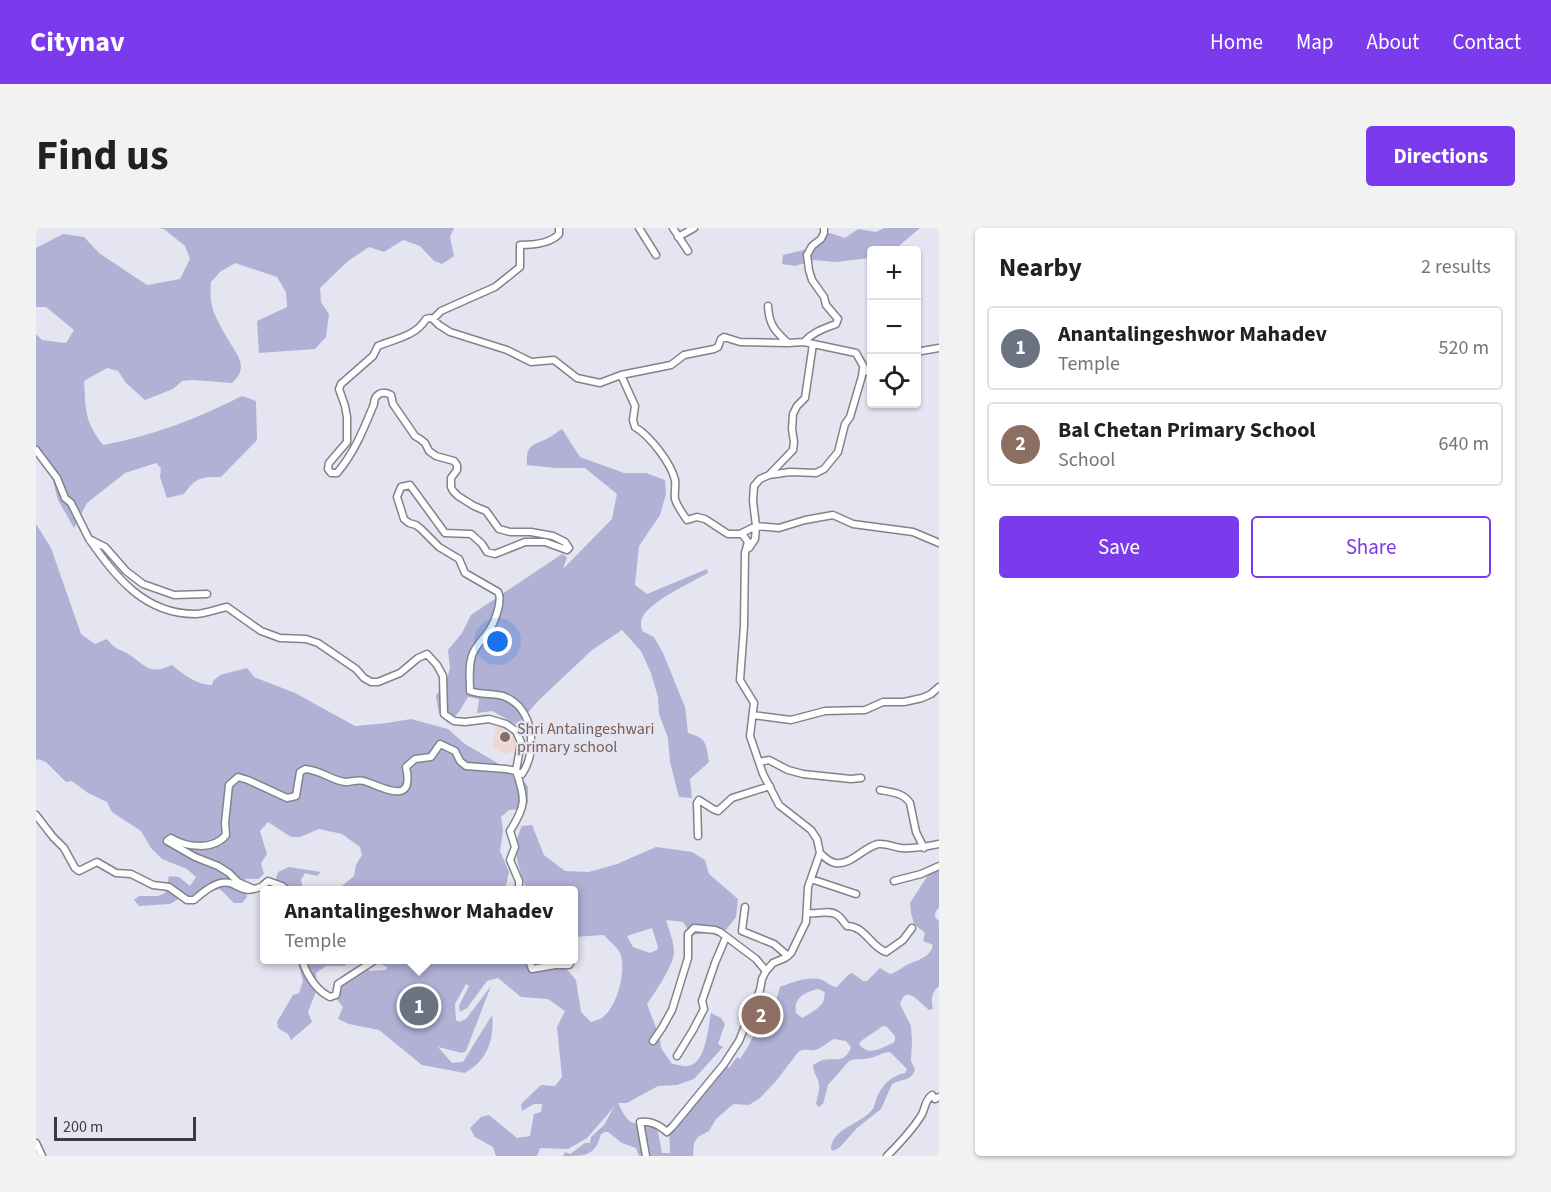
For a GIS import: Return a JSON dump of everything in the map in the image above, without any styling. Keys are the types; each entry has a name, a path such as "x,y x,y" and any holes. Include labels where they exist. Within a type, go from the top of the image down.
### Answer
{"street":[{"path":"433,319 441,311 495,287 520,267 520,245 552,240 559,234 559,228"},
{"path":"639,228 656,255"},
{"path":"673,228 688,251"},
{"path":"678,237 694,228"},
{"path":"804,342 817,331 836,324 838,319 826,305 809,270 807,255 812,246 821,239 824,228"},
{"path":"768,306 772,327 788,344"},
{"path":"254,889 238,882 218,866 195,857 167,841 171,838 198,846 223,839 226,835 229,785 238,777 287,798 296,796 300,772 305,769 318,771 345,782 362,780 394,792 405,788 409,779 406,767 415,759 430,757 440,744 455,752 466,766 506,769 522,774 528,766 531,747 530,725 524,713 514,702 504,696 477,694 470,691 470,664 473,653 492,627 501,596 465,573 459,559 439,547 416,525 409,524 404,519 397,497 401,487 410,485 445,533 471,534 491,554 525,542 545,542 567,550 569,548 567,544 553,536 500,530 486,511 458,496 451,487 451,478 457,470 457,465 454,461 436,456 429,451 425,443 415,436 403,420 388,393 379,393 375,398 354,450 337,473 331,473 328,469 329,463 347,442 347,417 339,389 341,384 373,356 378,346 412,334 421,327 426,319 430,318 450,332 507,350 531,362 554,360 577,378 600,383 621,375 671,365 684,355 718,347 724,337 740,342 788,344 804,342 856,353 867,372"},
{"path":"769,475 793,450 793,414 805,398 813,344"},
{"path":"921,351 939,348"},
{"path":"745,553 754,539 756,526 754,486 760,478 769,475 790,472 816,474 824,469 838,452 862,376 863,366"},
{"path":"621,375 635,406 633,420 635,427 656,446 665,461 675,480 675,500 687,520 697,517 705,519 728,534 740,534 756,526 779,528 833,515 853,524 913,532 939,543"},
{"path":"36,450 57,478 64,498 70,503 89,539 118,578 135,593 154,605 197,614 227,607 261,631 280,638 306,639 318,644 356,669 371,682 378,682 400,673 418,657 427,654 443,676 444,714 454,721 489,719 506,724 516,731 521,742 516,771 523,791 522,812 510,831 515,847 510,860 519,886"},
{"path":"645,1155 640,1122 648,1121 659,1125 667,1132 724,1064 739,1041 766,971 773,963 791,953 806,922 808,887 820,853 818,839 811,830 779,805 764,774 750,736 754,702 740,680 744,626 745,553 748,542 740,534"},
{"path":"89,539 105,547 126,572 143,584 174,596 207,594"},
{"path":"753,715 791,720 825,711 865,710 884,702 914,700 927,696 939,687"},
{"path":"759,762 769,760 788,770 803,774 861,778"},
{"path":"698,836 699,800 718,810 732,798 770,786"},
{"path":"880,790 908,799 916,832 924,848"},
{"path":"36,815 79,871 97,862 116,873 131,874 153,885 169,887 187,900 194,900 204,891 220,883 227,882 249,891 260,887"},
{"path":"820,853 829,861 840,863 879,844 902,848 924,848 939,844"},
{"path":"894,880 921,874 939,866"},
{"path":"811,879 856,894"},
{"path":"262,886 268,881 283,886"},
{"path":"745,907 742,931 774,944 788,956"},
{"path":"807,913 826,912 839,915 847,927 858,928 884,952 903,940 912,928"},
{"path":"653,1041 672,1010 688,958 688,934 694,928 720,932 756,959 766,971"},
{"path":"677,1056 702,1015 704,1009 702,1001 726,937"},
{"path":"304,964 311,980 322,993 330,997 336,995 338,984 369,964"},
{"path":"530,964 532,969 555,964 570,964"},
{"path":"887,1156 921,1115 926,1100 932,1095 935,1099 939,1097"},
{"path":"36,1143 42,1156"}],"shaded area":[{"path":"159,228 454,228 450,237 454,256 442,264 434,261 420,246 403,240 384,252 369,247 348,261 320,288 321,302 329,314 326,337 315,349 259,353 257,321 287,307 286,292 277,277 235,263 220,272 211,282 211,303 218,322 240,362 241,367 237,378 232,383 182,381 173,389 145,400 126,383 118,371 107,368 84,381 87,415 92,429 103,445 174,426 242,396 256,401 257,440 221,477 199,479 184,494 167,498 160,477 161,468 156,463 125,473 87,503 74,528 58,500 52,477 36,456 36,334 42,340 66,343 74,330 46,307 36,307 36,248 63,234 84,237 99,253 147,285 180,279 190,259 185,246 164,229"},
{"path":"884,228 920,228 899,246 867,246 867,258 836,262 814,260 795,266 782,264 783,255 816,247 817,236 830,233 845,238 858,229 876,232"},
{"path":"562,429 580,457 624,473 646,473 665,480 666,494 660,515 639,546 635,585 647,594 707,569 708,573 655,604 643,616 641,622 642,631 654,637 663,653 685,707 688,733 699,737 706,746 709,762 690,779 692,798 679,797 670,762 668,738 659,714 658,697 651,673 641,651 622,630 592,650 538,701 517,725 492,711 477,713 479,699 468,697 459,712 448,723 439,713 436,696 448,676 450,668 448,650 462,633 471,615 562,554 567,557 563,569 612,519 617,494 585,468 527,465 530,448"},
{"path":"36,524 51,548 81,634 95,644 107,639 115,647 149,668 159,669 172,665 191,679 206,685 212,685 220,675 247,668 254,677 295,693 355,726 411,719 448,729 465,744 521,777 528,787 528,803 523,809 509,810 501,817 503,831 500,851 509,872 506,886 342,886 354,876 356,865 362,855 360,847 342,834 319,829 300,837 291,837 268,822 260,831 267,854 261,863 264,874 258,879 245,879 247,897 242,903 234,903 220,889 180,898 170,904 139,906 134,900 139,896 158,896 165,893 169,876 179,877 190,886 196,877 187,869 162,859 151,848 141,831 112,812 107,802 88,793 72,781 66,782 46,762 38,759 36,761"},
{"name":"Shri Antalingeshwari primary school","path":"496,727 513,728 519,749 505,754 493,747"},
{"path":"532,825 544,855 565,871 589,872 617,864 656,847 692,852 705,860 709,874 738,899 736,917 725,931 692,935 683,922 666,920 672,940 673,959 647,1004 660,1038 661,1048 672,1064 685,1066 693,1064 705,1045 711,1013 721,1018 725,1024 718,1044 723,1047 694,1079 677,1085 658,1086 627,1103 618,1103 631,1122 640,1125 654,1125 658,1132 662,1153 670,1153 672,1126 692,1097 722,1062 729,1068 737,1057 740,1059 756,1030 775,1004 780,987 800,980 814,979 837,987 852,973 863,981 867,981 880,968 890,974 929,953 933,945 923,941 925,933 914,924 910,903 930,872 939,867 939,908 935,914 939,921 939,986 932,996 933,1009 929,1010 909,995 903,998 900,1004 911,1026 911,1061 915,1070 913,1074 892,1084 881,1109 833,1151 831,1149 836,1136 872,1110 879,1092 888,1081 905,1073 907,1069 890,1052 867,1059 849,1061 828,1085 823,1104 819,1107 816,1104 819,1084 813,1065 822,1060 842,1058 849,1053 851,1047 846,1041 834,1039 817,1049 799,1051 760,1098 749,1105 734,1104 716,1119 709,1131 698,1137 694,1143 693,1156 639,1156 636,1148 622,1143 605,1132 601,1134 592,1151 584,1155 563,1156 565,1152 570,1154 585,1143 590,1143 591,1137 604,1125 614,1107 587,1138 568,1149 540,1148 537,1156 496,1156 493,1147 475,1137 470,1128 481,1117 489,1115 517,1138 530,1136 534,1114 541,1112 542,1104 534,1104 522,1111 521,1104 541,1085 555,1086 562,1077 557,1027 565,1011 548,999 521,997 498,978 487,981 467,1008 460,1012 459,1006 469,986 466,984 455,1004 456,1020 459,1022 466,1019 491,986 466,1051 462,1053 438,1047 452,1063 463,1062 492,1015 493,1027 484,1056 465,1073 422,1065 379,1030 349,1024 338,1019 343,1007 336,998 341,978 359,966 370,971 386,970 387,967 381,964 562,964 576,980 581,1012 591,1022 606,1014 616,999 619,989 622,969 620,953 604,935 578,937 578,886 526,886 517,858 518,835 522,826","holes":["652,928 658,947 650,953 633,947 627,936","818,989 825,992 823,1002 802,1018 796,1013 796,1003 801,996","883,1026 895,1036 893,1043 871,1051 859,1044"]},
{"path":"289,867 321,872 317,876 305,873 301,880 302,886 274,886 278,872"},
{"path":"298,964 346,964 345,966 326,966 316,973 317,989 308,1012 312,1022 291,1040 288,1034 278,1028 277,1022 293,995 299,993 303,981"},
{"path":"759,1001 768,1006 769,1010 759,1023 754,1019"}],"place":[{"name":"Shri Antalingeshwari primary school","path":"505,737"},
{"name":"Anantalingeshwor Mahadev","path":"419,1006"},
{"name":"Bal Chetan Primary School","path":"761,1015"}]}
